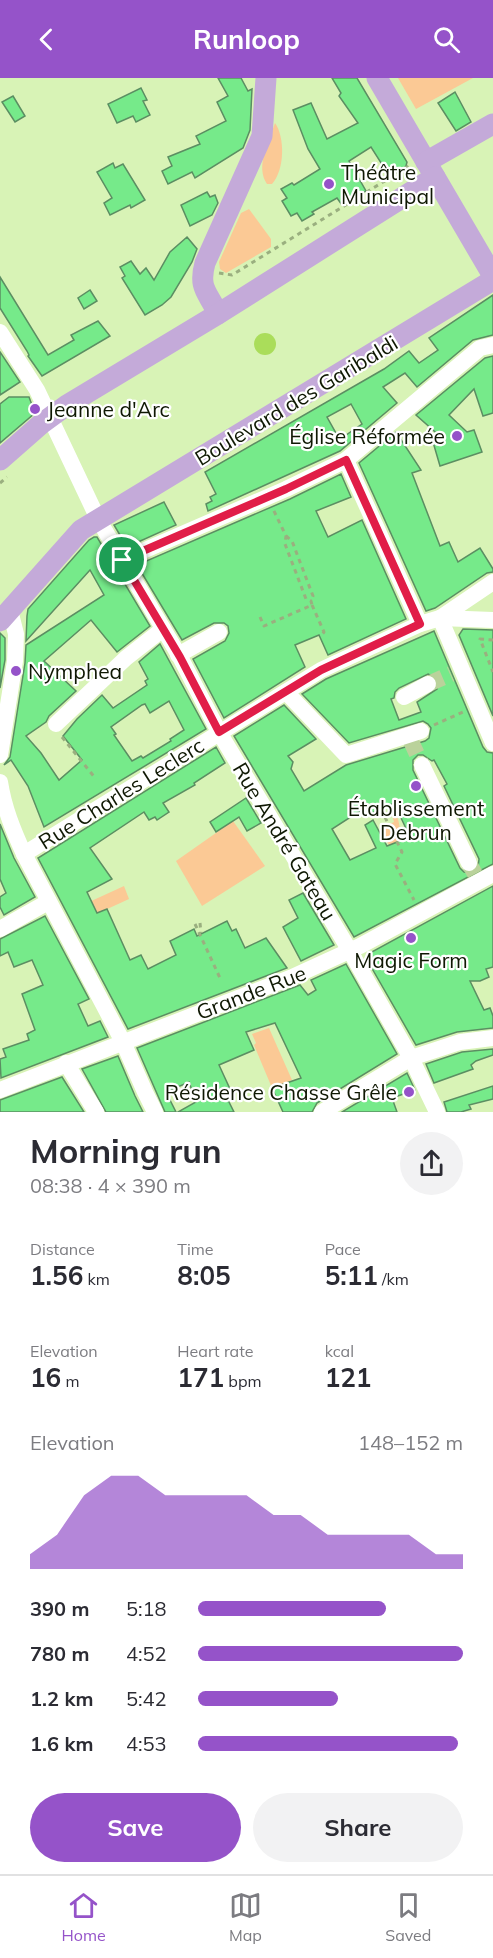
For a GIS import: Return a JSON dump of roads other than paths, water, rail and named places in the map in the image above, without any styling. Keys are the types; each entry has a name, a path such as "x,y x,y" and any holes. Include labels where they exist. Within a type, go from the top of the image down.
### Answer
{"main road":[{"path":"218,314 205,291 202,275 262,136 266,78"},
{"path":"377,78 424,166 493,278"},
{"path":"0,460 58,411 302,260 424,166 493,124"},
{"name":"Boulevard des Garibaldi","path":"5,616 81,530 493,278"}],"street":[{"name":"Rue André Gateau","path":"0,332 37,390 58,411 98,519 178,655 219,732 350,951 411,1059 437,1112"},
{"path":"122,560 229,518 346,460 480,348 493,345"},
{"path":"346,460 420,624"},
{"path":"441,618 493,582"},
{"path":"0,755 15,662 15,634 5,616"},
{"path":"441,618 493,620"},
{"path":"441,618 456,671 478,706 493,743"},
{"name":"Rue Charles Leclerc","path":"24,854 321,670 420,624 441,618"},
{"path":"59,721 126,658 163,629"},
{"path":"178,655 219,632"},
{"path":"404,697 428,684"},
{"path":"286,692 346,755 413,735"},
{"path":"422,765 479,873"},
{"path":"0,782 11,825 24,854 123,1042 155,1112"},
{"name":"Grande Rue","path":"0,1090 290,978 350,951 420,913 479,873"},
{"path":"0,929 48,902"},
{"path":"322,1112 411,1059 460,1042 493,1038"},
{"path":"66,1063 96,1112"}],"tunnel":[{"path":"428,684 451,674"},
{"path":"410,739 422,765"},
{"path":"469,863 475,874"}],"place":[{"name":"Théâtre Municipal","path":"329,184"},
{"name":"Jeanne d'Arc","path":"35,409"},
{"name":"Église Réformée","path":"457,436"},
{"name":"Nymphea","path":"16,671"},
{"name":"Établissement Debrun","path":"416,786"},
{"name":"Magic Form","path":"411,938"},
{"name":"Résidence Chasse Grêle","path":"409,1092"}]}
